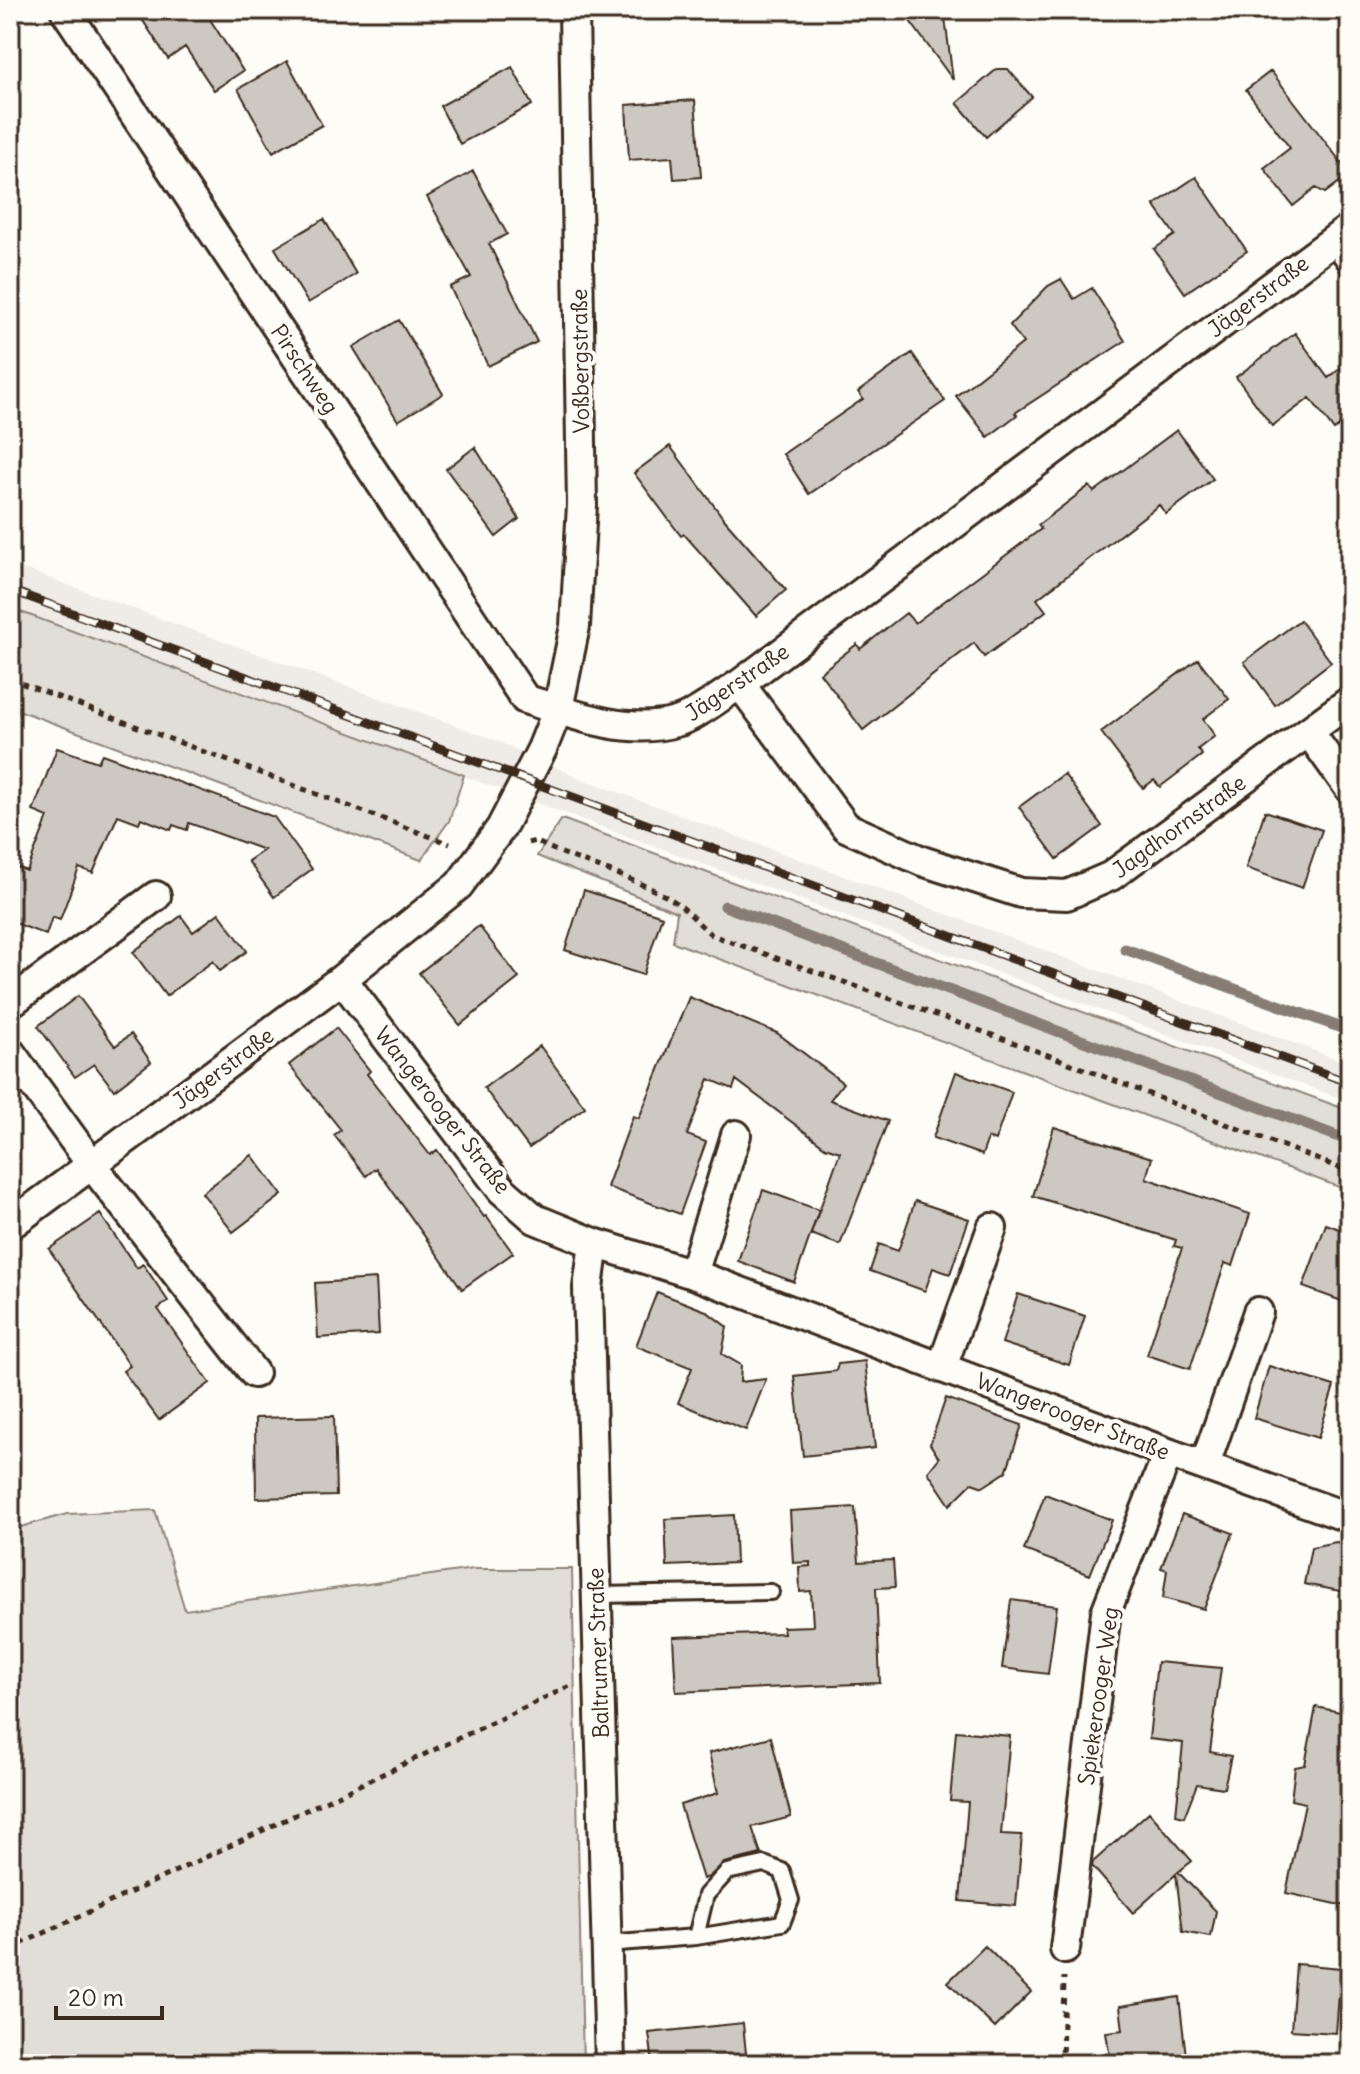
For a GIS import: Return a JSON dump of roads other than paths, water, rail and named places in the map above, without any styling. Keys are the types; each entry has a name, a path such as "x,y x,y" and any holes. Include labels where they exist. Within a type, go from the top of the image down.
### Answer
{"street":[{"name":"Pirschweg","path":"65,10 525,699 558,709"},
{"name":"Voßbergstraße","path":"558,709 575,626 582,505 574,10"},
{"name":"Jägerstraße","path":"10,1225 342,979 459,885 501,828 527,780 558,709 638,727 678,722 740,684 1340,235"},
{"name":"Jagdhornstraße","path":"740,684 846,827 922,861 1021,893 1067,895 1111,876 1350,701"},
{"path":"1309,732 1350,789"},
{"path":"10,1003 156,896"},
{"name":"Wangerooger Straße","path":"342,979 502,1190 535,1219 594,1243 693,1274 1168,1453 1350,1518"},
{"path":"10,1052 92,1165 254,1373"},
{"path":"693,1274 736,1135"},
{"path":"942,1367 992,1228"},
{"name":"Baltrumer Straße","path":"594,1243 588,1288 610,2064"},
{"path":"1205,1465 1258,1312"},
{"name":"Spiekerooger Weg","path":"1065,1949 1106,1612 1168,1453"}],"lane":[{"path":"1340,235 1350,270"},
{"path":"596,1595 771,1592"},
{"path":"606,1944 696,1937 782,1923 791,1900 782,1871 764,1864 727,1872 706,1895 696,1937"}],"waterway":[{"path":"725,906 1350,1141"},
{"path":"1125,949 1350,1031"}],"railway":[{"path":"10,590 1350,1083"}]}
